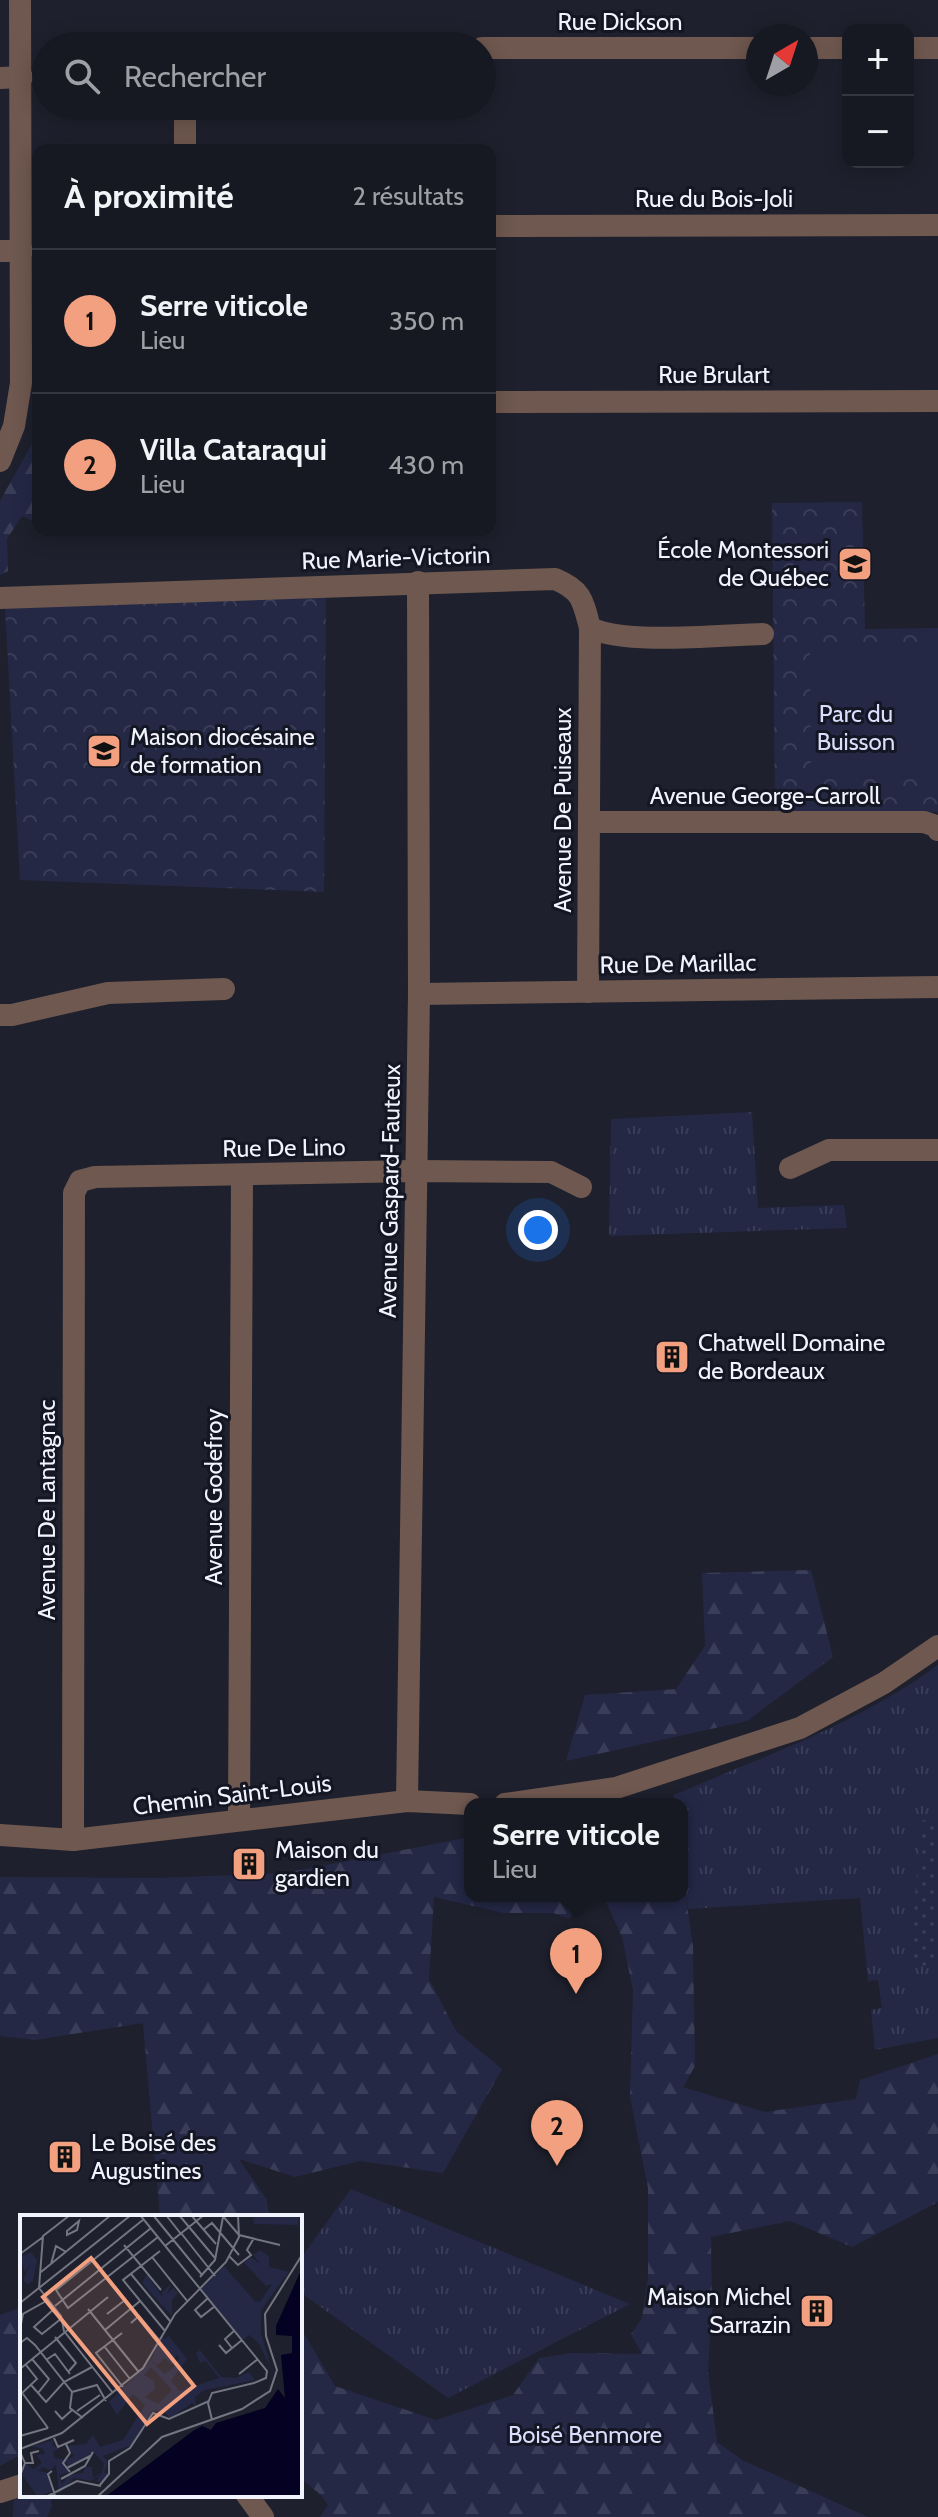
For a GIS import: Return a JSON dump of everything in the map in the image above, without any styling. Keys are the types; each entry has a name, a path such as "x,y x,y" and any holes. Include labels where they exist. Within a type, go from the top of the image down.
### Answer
{"street":[{"path":"0,461 21,383 11,251 11,77 20,0"},
{"name":"Rue Dickson","path":"496,48 746,48"},
{"path":"818,48 842,48"},
{"path":"914,48 938,48"},
{"path":"185,120 185,144"},
{"name":"Rue du Bois-Joli","path":"496,226 938,225"},
{"name":"Rue Brulart","path":"496,402 938,401"},
{"name":"Rue Marie-Victorin","path":"0,598 555,579 570,585 582,598 590,628"},
{"name":"Avenue Gaspard-Fauteux","path":"407,1801 419,994 418,582"},
{"path":"590,628 606,635 647,637 763,634"},
{"name":"Avenue De Puiseaux","path":"588,992 590,628"},
{"name":"Avenue George-Carroll","path":"589,822 924,822 936,826 938,830"},
{"name":"Rue De Marillac","path":"419,994 938,987"},
{"path":"0,1015 108,993 224,989"},
{"path":"790,1168 829,1150 938,1150"},
{"name":"Rue De Lino","path":"80,1181 95,1177 416,1171 551,1172 581,1187"},
{"name":"Avenue Godefroy","path":"239,1820 242,1176"},
{"name":"Avenue De Lantagnac","path":"73,1840 74,1193 80,1181"},
{"path":"547,1798 616,1788 800,1728 884,1683 938,1646"},
{"name":"Chemin Saint-Louis","path":"0,1835 73,1840 407,1801 464,1804"},
{"path":"0,2492 20,2486"},
{"path":"248,2497 263,2517"}],"green space":[{"path":"32,444 32,521 22,516 7,539 8,571 0,575 0,501"},
{"name":"Parc du Buisson","path":"862,502 865,629 938,628 938,812 775,812 772,503"},
{"path":"326,594 324,892 20,880 5,608"},
{"path":"810,652 938,653 938,776 811,778"},
{"path":"752,1112 758,1208 844,1205 847,1228 609,1236 611,1119"},
{"path":"811,1570 833,1657 747,1721 566,1761 585,1695 676,1689 705,1646 702,1573"},
{"path":"938,1665 938,2038 875,2050 871,2010 882,2008 878,1980 868,1981 860,1898 688,1909 688,1798 674,1798 674,1795 843,1722"},
{"path":"921,1820 938,1821 938,1968 910,1966"},
{"path":"464,1838 464,1902 575,1902 570,1919 553,1913 504,1913 434,1897 429,1979 456,2031 502,2069 443,2173 360,2161 295,2177 239,2159 267,2200 269,2215 160,2215 143,2023 35,2040 0,2036 0,1877 158,1878 285,1873"},
{"name":"Boisé Benmore","path":"606,1902 686,1902 693,1946 695,2066 683,2087 765,2112 856,2099 860,2080 938,2054 938,2202 852,2247 790,2221 711,2237 712,2307 708,2371 717,2442 742,2460 868,2517 320,2517 328,2505 302,2480 302,2330 335,2386 436,2420 513,2395 539,2358 572,2353 642,2354 631,2334 642,2318 648,2277 648,2188 630,2097 633,1990 622,1937"},
{"path":"351,2189 630,2304 448,2398 302,2293 302,2256"},
{"path":"20,2308 20,2455 0,2466 0,2315"},
{"path":"14,2496 50,2497 52,2506 47,2517 13,2517"}],"place":[{"name":"École Montessori de Québec","path":"855,564"},
{"name":"Maison diocésaine de formation","path":"104,751"},
{"name":"Chatwell Domaine de Bordeaux","path":"672,1357"},
{"name":"Maison du gardien","path":"249,1864"},
{"name":"Serre viticole","path":"576,1994"},
{"name":"Le Boisé des Augustines","path":"65,2157"},
{"name":"Villa Cataraqui","path":"557,2166"},
{"name":"Maison Michel Sarrazin","path":"817,2311"}]}
